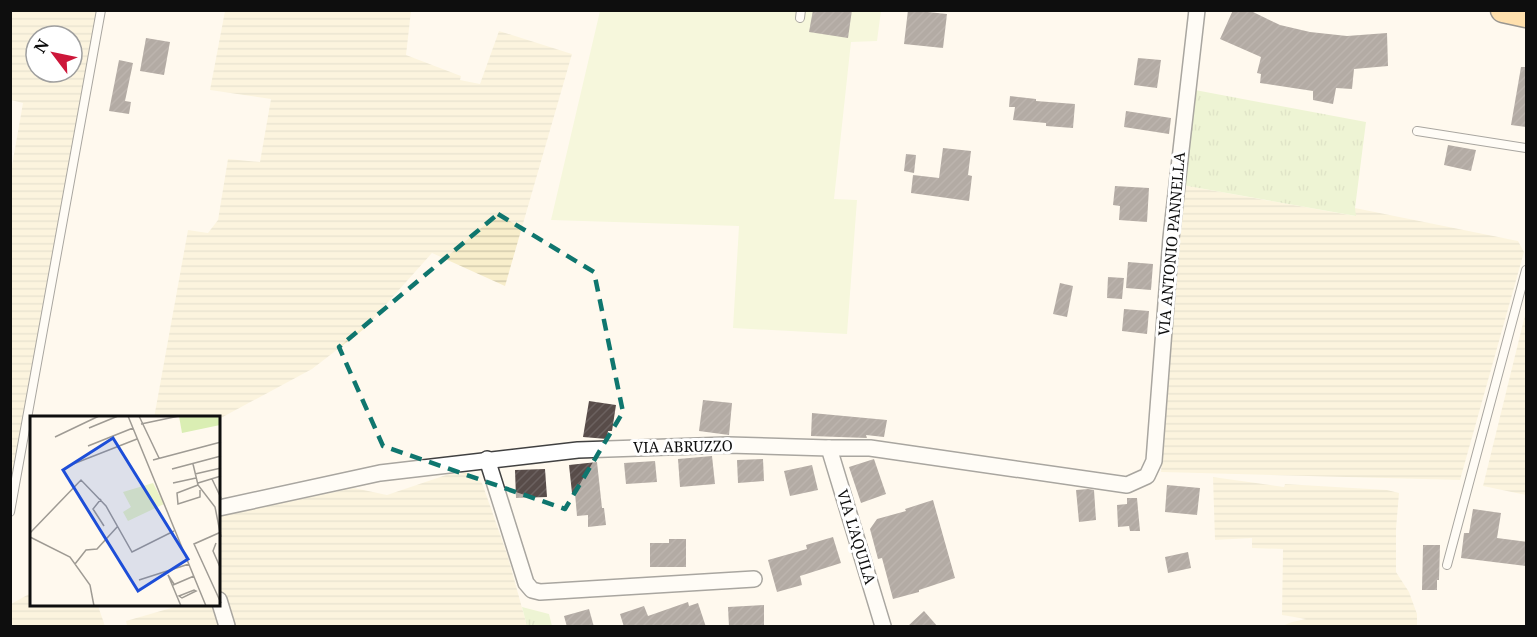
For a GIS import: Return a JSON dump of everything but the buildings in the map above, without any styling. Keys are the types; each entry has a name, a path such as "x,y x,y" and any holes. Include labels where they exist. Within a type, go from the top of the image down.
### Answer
{"main road":[{"path":"1503,10 1527,15"}],"street":[{"name":"VIA ANTONIO PANNELLA","path":"1147,476 1154,462 1171,238 1197,10"},
{"name":"VIA ABRUZZO","path":"220,508 380,472 578,450 728,445 870,448 1127,485 1147,476"},
{"name":"VIA L'AQUILA","path":"829,448 882,627"},
{"path":"487,459 526,583 532,590 540,592 754,579"},
{"path":"220,603 227,627"}],"lane":[{"path":"10,512 101,10"},
{"path":"1417,131 1527,148"},
{"path":"1447,565 1527,270"}],"highlighted area":[{"path":"498,214 594,272 623,412 565,509 383,446 339,347"}],"shaded area":[{"path":"11,11 98,11 11,495 10,177 23,103 11,100"},
{"path":"225,11 411,11 406,55 461,76 460,80 480,84 499,31 572,54 505,286 432,253 364,329 312,369 220,418 220,416 154,416 188,230 208,233 218,220 228,159 260,162 271,99 210,90"},
{"path":"1182,185 1355,216 1355,208 1518,241 1524,252 1460,480 1161,472"},
{"path":"1526,311 1526,495 1483,486"},
{"path":"467,473 475,476 482,483 508,557 527,626 232,626 220,591 220,516 354,488 387,495 449,474"},
{"path":"1213,477 1284,487 1285,484 1387,490 1399,493 1396,572 1409,592 1417,614 1417,626 1282,626 1306,619 1282,615 1283,549 1252,548 1252,538 1215,540"},
{"path":"30,594 30,607 98,607 105,626 11,626 11,604"},
{"path":"175,607 217,607 223,626 127,626 126,621"}],"green space":[{"path":"600,11 881,11 877,41 851,42 834,199 857,200 847,334 733,328 739,226 551,220"},
{"path":"1195,90 1366,122 1355,208 1356,216 1182,185"},
{"path":"522,607 549,614 552,626 527,626"}]}
